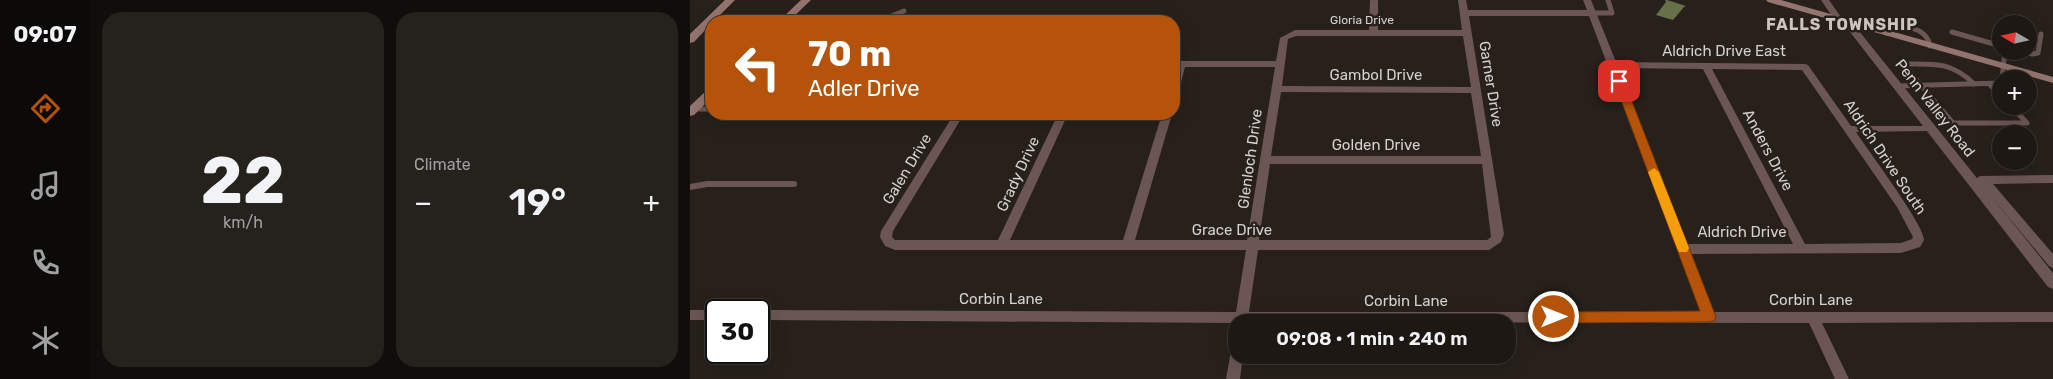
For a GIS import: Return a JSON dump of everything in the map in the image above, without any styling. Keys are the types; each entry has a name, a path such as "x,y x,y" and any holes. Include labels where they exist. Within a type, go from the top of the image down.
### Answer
{"main road":[{"path":"715,15 730,0"},
{"path":"790,15 806,0"},
{"path":"1771,0 2053,80"},
{"path":"690,40 705,25"},
{"path":"692,110 705,98"}],"street":[{"path":"1373,33 1374,0"},
{"name":"Garner Drive","path":"1462,0 1488,160"},
{"path":"1587,0 1709,317"},
{"name":"Penn Valley Road","path":"1825,0 1844,21 2053,283"},
{"path":"1464,13 1592,13"},
{"name":"Gloria Drive","path":"1278,64 1283,39 1289,34 1468,33"},
{"path":"1180,64 1278,64"},
{"name":"Glenloch Drive","path":"1242,314 1278,64"},
{"name":"Aldrich Drive East","path":"1613,66 1805,67"},
{"name":"Anders Drive","path":"1706,66 1802,249"},
{"name":"Aldrich Drive South","path":"1802,249 1902,248 1911,247 1919,241 1918,232 1850,129 1805,67"},
{"name":"Gambol Drive","path":"1275,89 1477,90"},
{"name":"Galen Drive","path":"887,241 887,231 955,120"},
{"name":"Grady Drive","path":"1001,246 1060,120"},
{"path":"1127,246 1164,120"},
{"path":"1850,129 1929,128"},
{"name":"Golden Drive","path":"1265,160 1488,160"},
{"name":"Grace Drive","path":"887,241 895,246 1252,247 1489,245 1497,239 1498,234 1488,160"},
{"path":"1970,180 2053,179"},
{"path":"1984,180 2053,263"},
{"name":"Aldrich Drive","path":"1683,249 1802,249"},
{"path":"690,314 705,314"},
{"name":"Corbin Lane","path":"770,314 1228,320"},
{"path":"1812,316 1842,379"},
{"name":"Corbin Lane","path":"1516,318 1812,316 2053,317"},
{"path":"1233,379 1235,364"}],"lane":[{"path":"1592,13 1612,13 1608,0"},
{"path":"894,15 904,11"},
{"path":"1952,32 1992,43"},
{"path":"2038,53 2041,34"},
{"path":"2003,70 2004,60"},
{"path":"1974,84 1964,72 1953,67 1941,64 1904,64 1953,123 2027,123 2019,115"},
{"path":"1989,84 1992,87"},
{"path":"1896,86 1992,84"},
{"path":"692,110 705,109"},
{"path":"690,187 707,184 794,184"}],"shaded area":[{"path":"1665,0 1686,6 1673,20 1656,15 1666,2"}],"slow traffic":[{"path":"1654,172 1683,248"}],"district":[{"name":"FALLS TOWNSHIP","path":"1842,24"}],"route":[{"path":"1554,317 1709,317 1619,81"}]}
